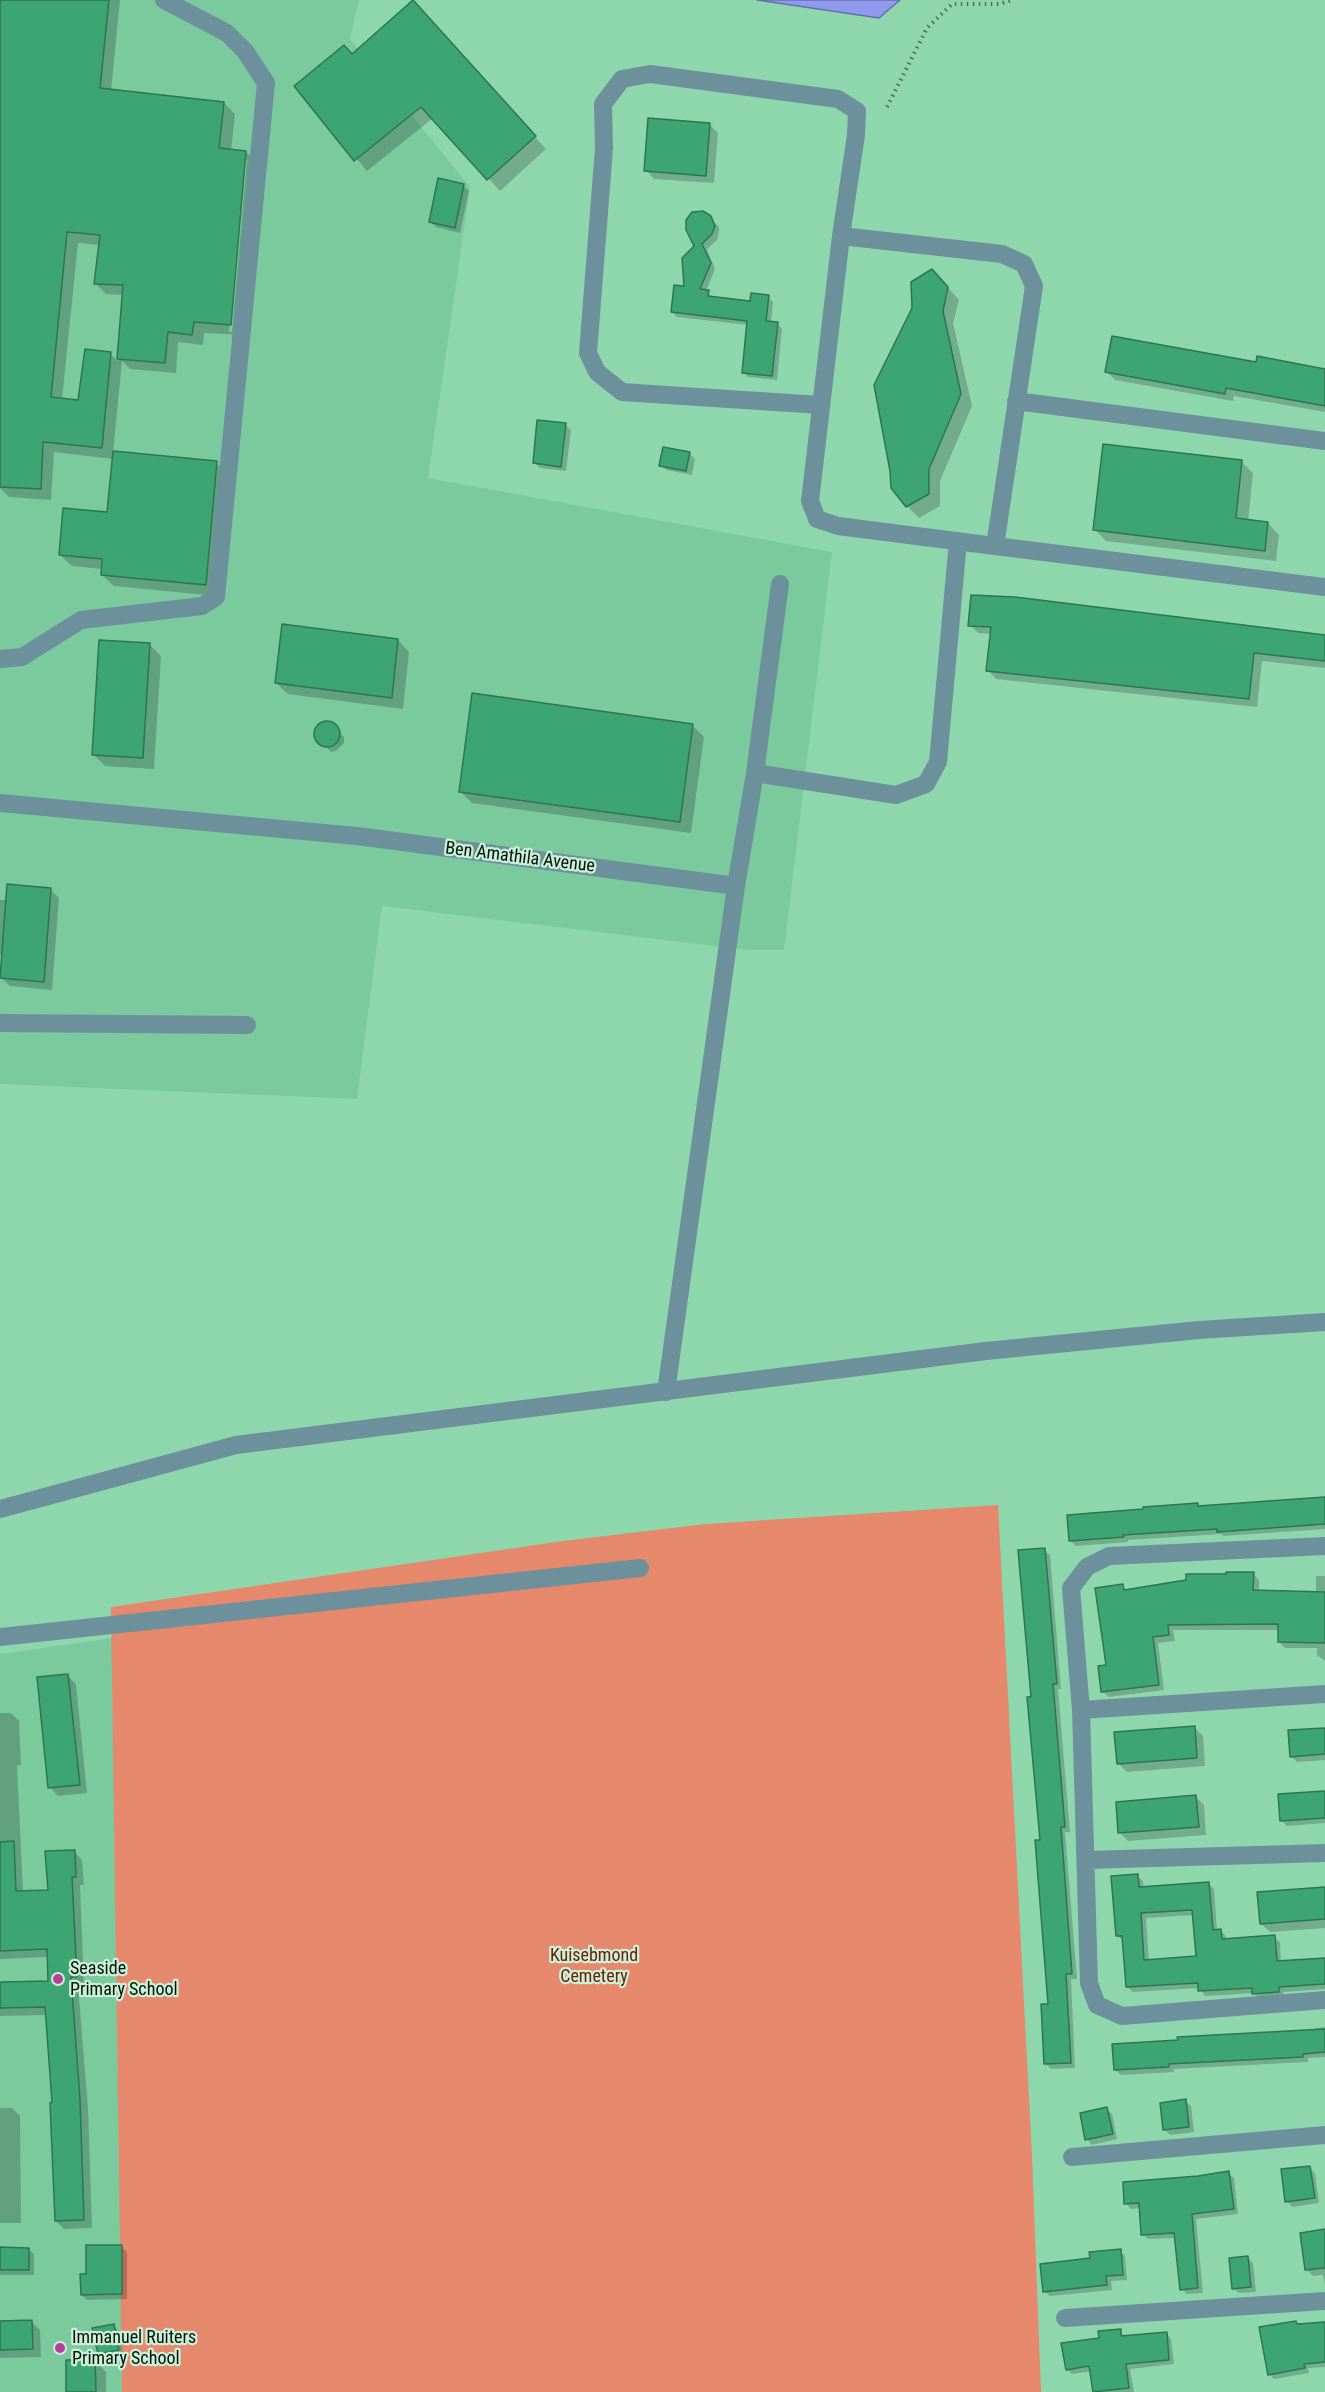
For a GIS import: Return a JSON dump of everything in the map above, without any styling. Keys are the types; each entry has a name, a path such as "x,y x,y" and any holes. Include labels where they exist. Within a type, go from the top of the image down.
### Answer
{"street":[{"path":"0,659 22,657 81,620 202,606 216,597 266,83 245,51 227,33 164,0"},
{"path":"820,405 622,392 597,372 588,352 604,148 603,104 622,79 650,74 838,99 857,111 856,135 841,236 810,501 817,519 838,526 1325,587"},
{"path":"841,236 1002,254 1024,264 1034,286 995,546"},
{"path":"1016,402 1325,441"},
{"path":"755,773 896,795 926,784 938,762 957,541"},
{"path":"666,1392 780,584"},
{"name":"Ben Amathila Avenue","path":"0,803 357,836 736,886"},
{"path":"0,1023 247,1025"},
{"path":"0,1509 236,1445 986,1351 1199,1330 1325,1322"},
{"path":"1325,1546 1109,1556 1087,1567 1071,1588 1081,1710 1089,1983 1097,2005 1122,2016 1325,2001"},
{"path":"0,1636 640,1568"},
{"path":"1081,1710 1325,1694"},
{"path":"1086,1860 1325,1853"},
{"path":"1072,2157 1325,2135"},
{"path":"1065,2318 1325,2301"}],"path":[{"path":"887,107 927,28 952,4 999,4 1013,0"}],"shaded area":[{"path":"0,0 359,0 350,39 470,187 428,478 832,552 784,950 748,950 382,906 357,1099 0,1084"},
{"name":"Seaside Primary School","path":"112,1638 122,2392 0,2392 0,1654"}],"green space":[{"name":"Kuisebmond Cemetery","path":"998,1505 1032,2156 1041,2392 122,2392 111,1607 563,1541 706,1524"}],"water":[{"path":"757,0 900,0 879,18"}],"building":[{"path":"0,0 109,0 100,88 224,102 219,148 246,151 231,325 194,322 192,335 168,332 165,363 117,359 123,285 94,284 100,235 67,232 51,397 78,400 85,349 111,352 102,448 43,442 41,489 0,487"},
{"path":"413,0 536,136 487,180 421,107 354,161 294,86 344,45 352,54"},
{"path":"648,118 710,123 706,176 644,171"},
{"path":"438,178 464,184 455,228 429,222"},
{"path":"703,211 711,216 715,226 712,234 702,244 711,263 700,289 709,290 708,296 750,301 751,293 769,295 766,321 778,322 772,376 742,373 747,321 671,312 674,285 684,286 682,258 694,246 686,230 686,220 692,212"},
{"path":"932,269 948,287 943,311 961,394 929,469 929,494 906,507 891,488 874,385 912,308 911,282"},
{"path":"1112,336 1256,362 1257,356 1325,369 1325,406 1226,388 1225,394 1105,372"},
{"path":"537,420 566,423 561,467 533,463"},
{"path":"1103,444 1242,460 1236,518 1268,522 1265,551 1093,530"},
{"path":"663,447 690,452 686,471 659,466"},
{"path":"113,451 217,461 206,585 101,575 102,559 59,555 63,508 107,512"},
{"path":"971,595 1015,597 1325,635 1325,661 1254,653 1249,699 986,671 991,627 968,626"},
{"path":"282,624 398,639 392,698 275,683"},
{"path":"99,640 150,643 143,758 92,755"},
{"path":"472,693 693,724 680,822 459,792"},
{"path":"327,721 336,725 340,734 336,743 327,747 318,743 314,734 318,725"},
{"path":"7,884 51,888 44,982 0,978"},
{"path":"1325,1497 1325,1524 1217,1532 1217,1529 1123,1535 1124,1537 1069,1541 1067,1515 1198,1503 1198,1506"},
{"path":"1045,1548 1057,1684 1053,1684 1065,1827 1061,1827 1072,1974 1066,1974 1071,2063 1044,2064 1041,2004 1048,2004 1035,1840 1040,1840 1027,1697 1031,1697 1018,1550"},
{"path":"1226,1572 1254,1572 1253,1590 1325,1592 1325,1643 1278,1642 1278,1624 1168,1625 1169,1635 1153,1637 1159,1685 1101,1692 1098,1666 1106,1665 1095,1588 1123,1584 1124,1590 1186,1580 1186,1574 1226,1574"},
{"path":"68,1674 80,1785 48,1788 37,1677"},
{"path":"1195,1726 1197,1758 1117,1764 1114,1732"},
{"path":"1325,1728 1325,1754 1290,1757 1288,1730"},
{"path":"1325,1791 1325,1818 1280,1821 1278,1794"},
{"path":"1196,1795 1199,1827 1118,1833 1116,1802"},
{"path":"14,1841 16,1891 48,1890 45,1851 75,1850 76,1877 72,1877 77,1977 71,1977 80,2099 84,2220 55,2221 50,2103 52,2102 45,2007 0,2008 0,1982 48,1981 47,1949 0,1951 0,1842"},
{"path":"1138,1874 1139,1887 1209,1882 1213,1930 1221,1929 1222,1939 1275,1935 1277,1961 1325,1958 1325,1984 1279,1987 1279,1992 1252,1994 1252,1988 1198,1991 1198,1983 1126,1987 1122,1936 1116,1936 1111,1876","holes":["1192,1910 1196,1956 1144,1960 1141,1913"]},
{"path":"1325,1887 1325,1919 1260,1924 1257,1892"},
{"path":"1325,2029 1325,2052 1303,2054 1303,2057 1169,2064 1169,2067 1114,2070 1112,2044 1178,2040 1177,2037"},
{"path":"1186,2099 1189,2127 1163,2130 1160,2103"},
{"path":"1107,2107 1113,2134 1085,2140 1080,2113"},
{"path":"1310,2166 1315,2198 1285,2202 1281,2169"},
{"path":"1229,2171 1234,2209 1192,2214 1198,2288 1180,2290 1174,2233 1141,2235 1139,2203 1124,2204 1123,2182"},
{"path":"1325,2229 1325,2268 1305,2270 1300,2233"},
{"path":"86,2245 122,2245 122,2294 81,2295 80,2274 86,2274"},
{"path":"0,2247 29,2248 29,2270 0,2270"},
{"path":"1121,2249 1123,2275 1106,2276 1107,2285 1043,2292 1040,2264 1090,2258 1089,2252"},
{"path":"1248,2256 1251,2287 1232,2289 1229,2258"},
{"path":"32,2320 33,2349 0,2350 0,2321"},
{"path":"1296,2321 1297,2324 1325,2322 1325,2362 1304,2364 1305,2368 1268,2375 1259,2327"},
{"path":"114,2324 119,2350 98,2354 92,2328"},
{"path":"1121,2329 1121,2336 1167,2332 1169,2360 1126,2364 1129,2388 1093,2392 1089,2366 1066,2370 1061,2343 1099,2338 1098,2331"},
{"path":"66,2360 95,2360 96,2392 66,2392"}],"place":[{"name":"Seaside Primary School","path":"58,1979"},
{"name":"Immanuel Ruiters Primary School","path":"60,2348"}]}
